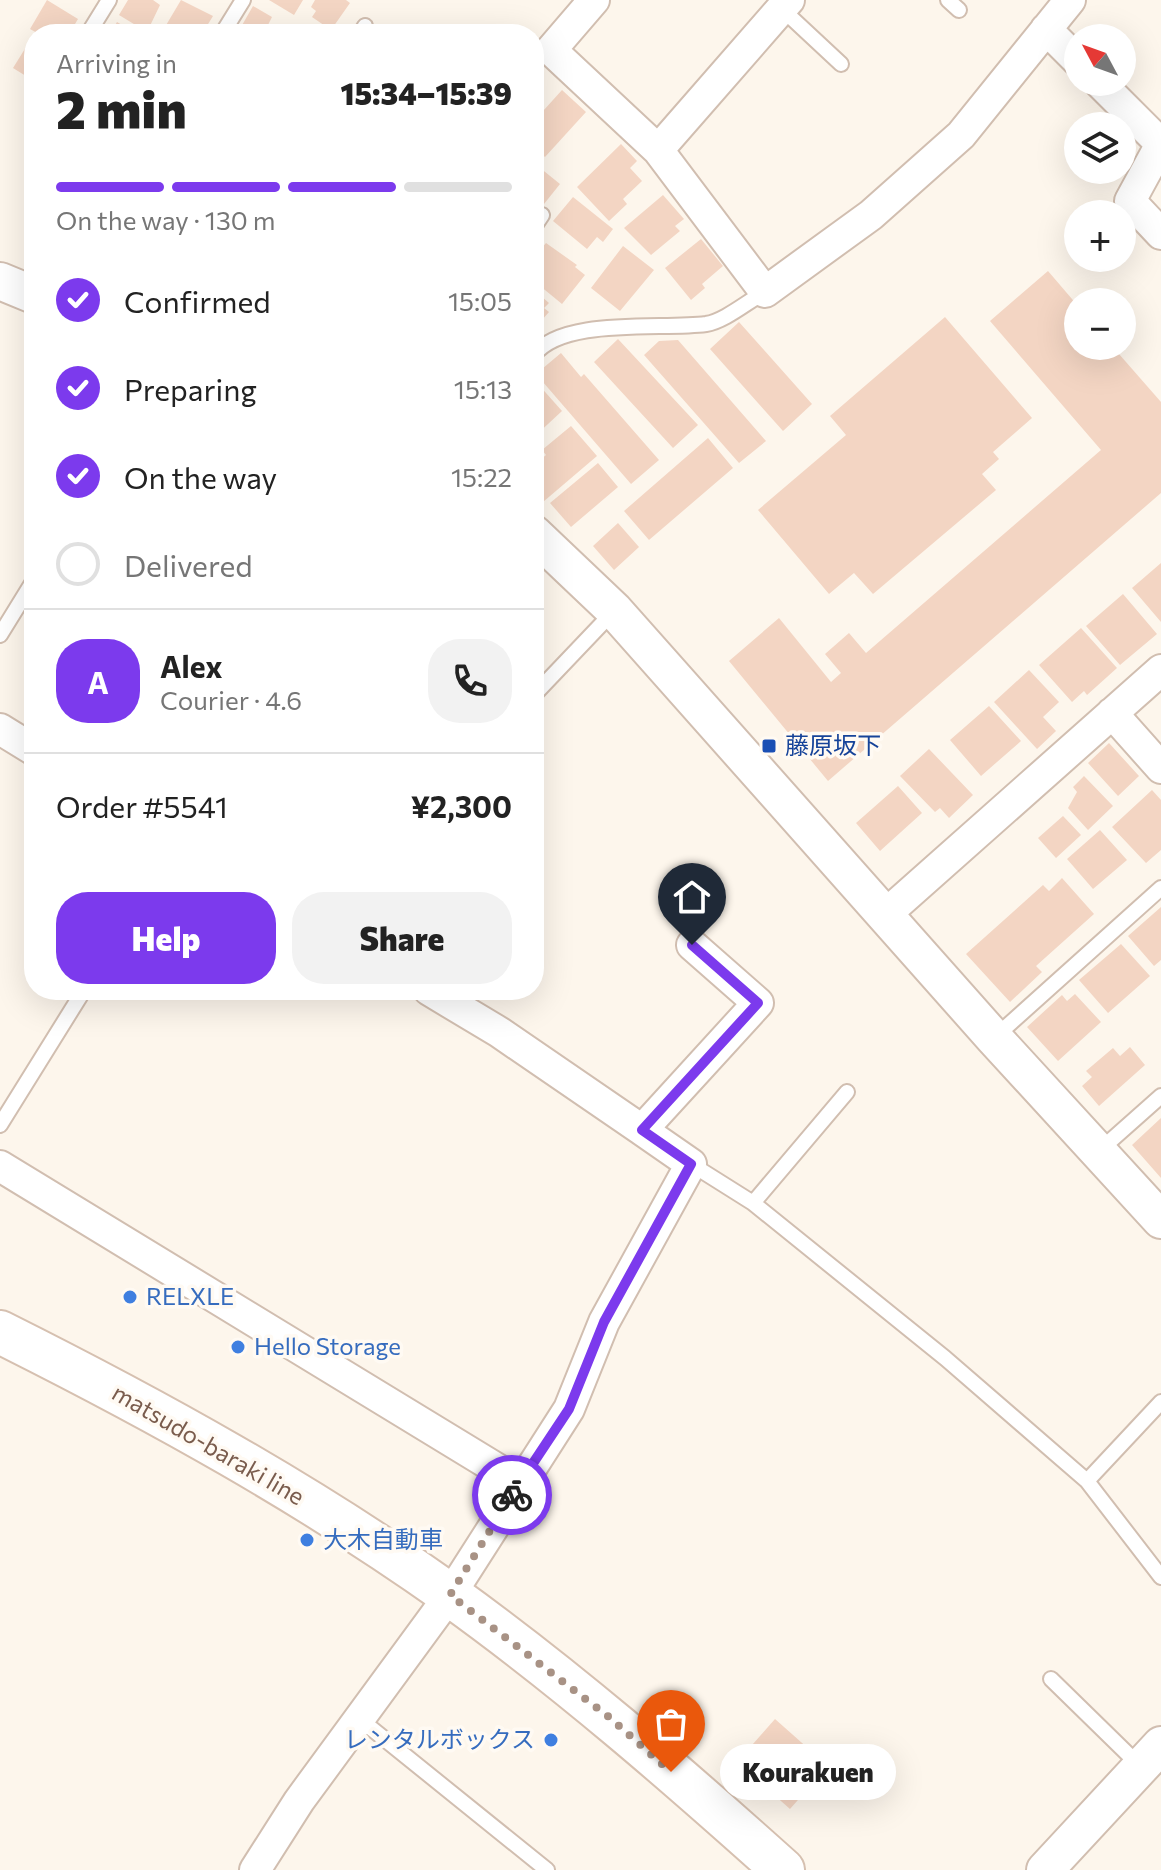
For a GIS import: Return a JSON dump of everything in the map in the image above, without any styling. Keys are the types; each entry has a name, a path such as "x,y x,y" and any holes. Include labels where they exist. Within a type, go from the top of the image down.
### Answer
{"main road":[{"name":"matsudo-baraki line","path":"0,1332 119,1391 241,1459 450,1595 609,1717 783,1870"}],"street":[{"path":"594,0 551,50 658,150 765,292 871,215 961,135 1070,0"},
{"path":"658,150 786,4"},
{"path":"1046,29 1064,47"},
{"path":"1113,96 1161,144 1130,201 1161,234"},
{"path":"0,281 24,291"},
{"path":"544,544 614,610 994,1038 1161,1220"},
{"path":"886,914 1161,670"},
{"path":"1112,713 1161,768"},
{"path":"0,729 24,744"},
{"path":"642,1130 758,1003 692,945"},
{"path":"255,1870 299,1801 450,1595 569,1409 604,1322 691,1164 499,1032 446,1000"},
{"path":"0,1166 520,1483"},
{"path":"1045,1870 1151,1756"}],"lane":[{"path":"94,24 109,0"},
{"path":"228,24 243,0"},
{"path":"786,4 841,64"},
{"path":"544,343 594,330 710,323 765,292"},
{"path":"0,635 24,596"},
{"path":"544,684 614,610"},
{"path":"994,1038 1161,888"},
{"path":"0,1125 78,1000"},
{"path":"753,1203 847,1092"},
{"path":"1099,1151 1161,1096"},
{"path":"691,1164 753,1203 945,1358 1087,1481 1161,1577"},
{"path":"1087,1481 1161,1402"},
{"path":"1051,1679 1151,1756"},
{"path":"361,1720 547,1870"}],"building":[{"path":"47,0 78,19 75,24 33,24"},
{"path":"128,0 153,0 160,5 151,24 134,24 119,15"},
{"path":"181,0 213,16 208,24 167,24"},
{"path":"269,0 303,0 294,15"},
{"path":"315,0 346,0 350,3 335,24 322,24 312,17 316,11 311,7"},
{"path":"253,6 272,17 268,24 243,24"},
{"path":"24,50 24,75 13,68"},
{"path":"562,90 586,112 545,157 544,156 544,110"},
{"path":"621,144 637,161 630,168 642,181 623,199 627,204 609,221 577,187"},
{"path":"544,171 560,184 544,204"},
{"path":"663,195 684,219 675,226 680,231 651,255 624,228"},
{"path":"573,197 613,229 603,242 597,237 587,249 553,221"},
{"path":"701,239 723,266 702,284 705,288 691,300 665,268"},
{"path":"546,243 577,265 575,267 585,275 562,304 544,289"},
{"path":"623,246 654,270 620,311 591,288"},
{"path":"1048,271 1064,290 1064,360 1124,360 1161,402 1161,493 828,781 729,661 779,618 831,682 841,673 825,654 849,633 866,653 1101,450 990,321"},
{"path":"945,317 1032,418 993,452 999,459 982,474 996,490 873,594 854,573 829,594 758,510 846,435 830,416"},
{"path":"739,322 812,404 783,431 710,349"},
{"path":"618,339 698,425 673,448 594,362"},
{"path":"678,340 766,441 739,463 644,355 659,341"},
{"path":"561,353 581,377 584,374 659,460 631,484 544,383 544,367"},
{"path":"544,391 562,411 544,428"},
{"path":"571,426 597,456 544,501 544,448"},
{"path":"708,438 733,468 649,540 624,511"},
{"path":"598,463 618,487 571,527 550,503"},
{"path":"618,523 639,547 614,570 593,546"},
{"path":"1161,563 1161,622 1132,588"},
{"path":"1123,594 1157,634 1120,665 1086,626"},
{"path":"1081,628 1117,668 1087,695 1084,691 1072,702 1039,665"},
{"path":"1029,670 1059,702 1043,717 1056,731 1037,749 994,702"},
{"path":"989,706 1021,741 981,776 950,740"},
{"path":"1109,743 1139,776 1118,796 1088,763"},
{"path":"929,749 973,795 949,818 940,808 935,812 900,776"},
{"path":"1084,776 1113,806 1088,830 1068,808 1077,792 1073,787"},
{"path":"898,786 922,813 880,851 856,823"},
{"path":"1152,790 1161,800 1161,850 1146,863 1112,827"},
{"path":"1063,816 1081,835 1056,858 1038,838"},
{"path":"1100,830 1127,860 1093,889 1067,859"},
{"path":"1062,878 1094,914 1036,966 1042,972 1010,1002 966,954 1043,885 1049,891"},
{"path":"1161,907 1161,960 1154,966 1128,936"},
{"path":"1121,944 1150,976 1108,1013 1079,980"},
{"path":"1075,994 1101,1022 1058,1061 1027,1027 1062,995 1067,1001"},
{"path":"1130,1047 1145,1065 1099,1106 1082,1086 1092,1077 1086,1071 1113,1048 1120,1056"},
{"path":"1161,1118 1161,1178 1132,1145"},
{"path":"775,1719 828,1766 790,1809 737,1762"}],"way so far":[{"path":"512,1495 450,1595 609,1717 671,1772"}],"place":[{"name":"藤原坂下","path":"769,746"},
{"name":"RELXLE","path":"130,1297"},
{"name":"Hello Storage","path":"238,1347"},
{"name":"大木自動車","path":"307,1540"},
{"name":"レンタルボックス","path":"551,1740"},
{"name":"Kourakuen","path":"671,1772"}],"route":[{"path":"512,1495 569,1409 604,1322 691,1164 642,1130 758,1003 692,945"}]}
